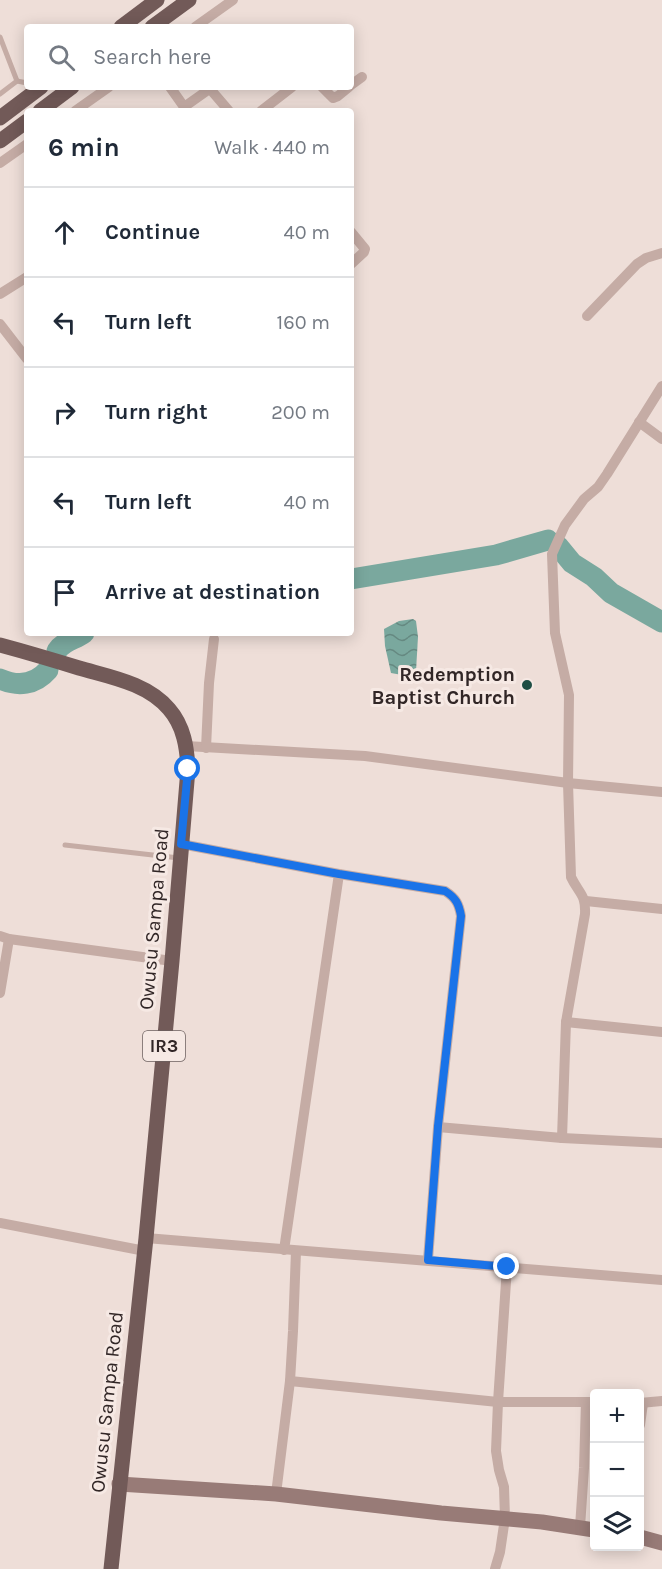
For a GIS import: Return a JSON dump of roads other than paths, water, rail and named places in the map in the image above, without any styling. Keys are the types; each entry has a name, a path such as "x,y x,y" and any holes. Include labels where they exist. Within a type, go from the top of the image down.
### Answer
{"main road":[{"path":"125,24 157,0"},
{"path":"156,24 189,0"},
{"path":"0,118 38,90"},
{"path":"44,108 68,90"},
{"path":"0,141 24,123"},
{"name":"Owusu Sampa Road","path":"0,645 134,684 155,696 170,710 179,725 186,746 188,769 172,961 146,1245 111,1569"}],"street":[{"path":"199,24 233,0"},
{"path":"354,83 362,77"},
{"path":"79,108 105,90"},
{"path":"172,90 184,108"},
{"path":"186,108 208,90"},
{"path":"211,90 226,108"},
{"path":"265,108 288,90"},
{"path":"325,90 333,98 345,90"},
{"path":"0,163 24,146"},
{"path":"354,236 365,249 354,261"},
{"path":"587,316 637,264 646,258 662,253"},
{"path":"0,294 24,279"},
{"path":"0,324 24,355"},
{"path":"562,1138 566,1022 585,914 585,901 571,877 568,783 570,695 555,633 552,554 565,525 584,499 598,487 662,386"},
{"path":"639,422 662,439"},
{"path":"206,748 214,639"},
{"path":"186,746 365,756 568,783 662,792"},
{"path":"181,851 445,891 453,896 459,905 461,916 438,1126 428,1260"},
{"path":"284,1250 339,874"},
{"path":"585,901 662,909"},
{"path":"0,993 5,937 172,961"},
{"path":"566,1022 662,1032"},
{"path":"438,1126 562,1138 662,1143"},
{"path":"0,1223 146,1245 284,1250 662,1280"},
{"path":"276,1494 290,1381 296,1251"},
{"path":"495,1569 505,1518 504,1487 496,1451 507,1267"},
{"path":"119,1484 276,1494 587,1529 584,1468 590,1402 498,1402 290,1381"},
{"path":"644,1403 662,1401"},
{"path":"644,1538 662,1543"}],"lane":[{"path":"0,37 17,81"},
{"path":"0,94 17,81 24,82"},
{"path":"65,845 181,851"}],"water":[{"path":"413,619 416,621 418,637 416,671 412,675 391,673 384,629 399,621"}],"waterway":[{"path":"354,579 496,555 548,540"},
{"path":"558,546 572,563 594,577 611,593 662,622"},
{"path":"57,651 79,636"},
{"path":"0,679 20,684 32,682 48,670"}],"place":[{"name":"Redemption Baptist Church","path":"527,685"}]}
